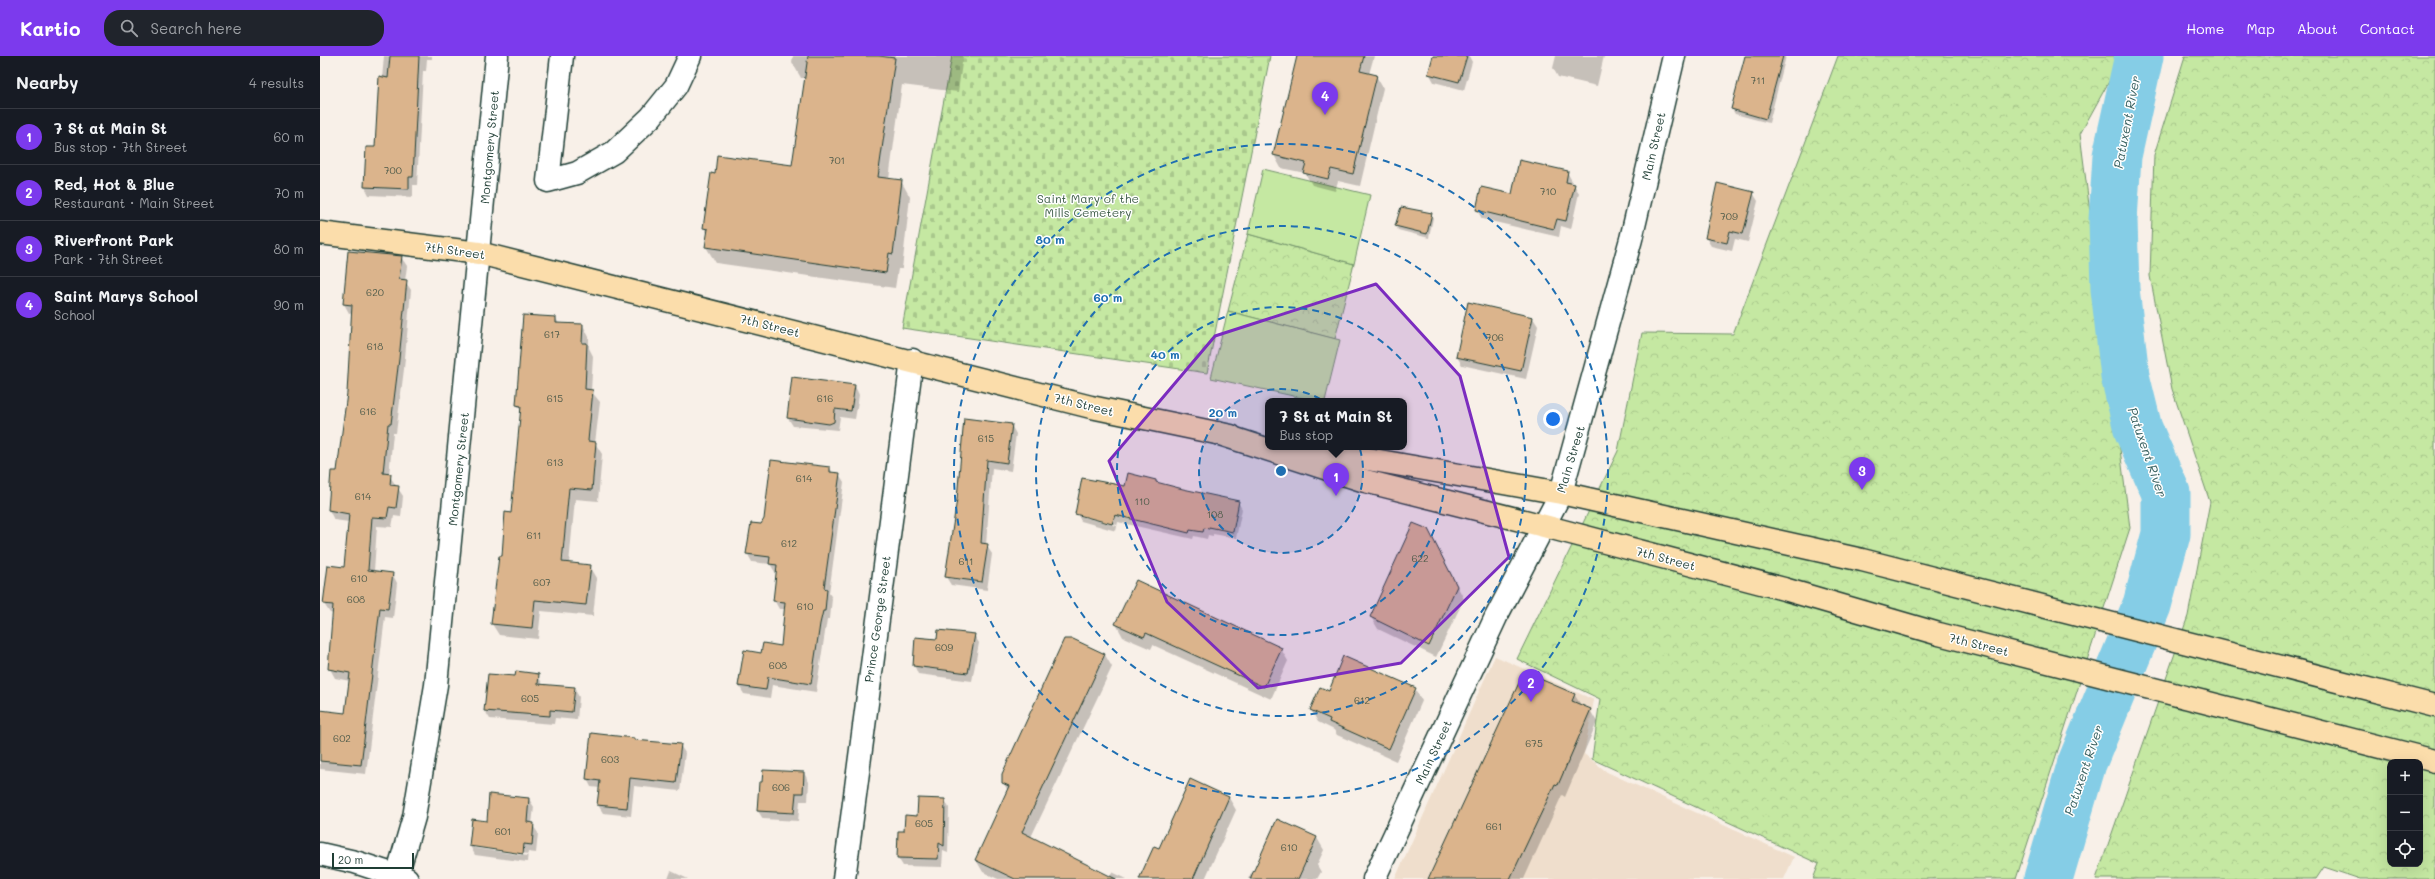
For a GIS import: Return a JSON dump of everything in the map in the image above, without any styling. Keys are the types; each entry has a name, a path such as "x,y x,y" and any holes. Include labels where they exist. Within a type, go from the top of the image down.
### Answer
{"main road":[{"name":"7th Street","path":"320,233 479,253 912,360 1091,407 1265,441"},
{"name":"7th Street","path":"1217,433 1265,449"},
{"name":"7th Street","path":"1269,450 1365,481 1784,589 1939,634 2435,761"},
{"path":"1317,450 1561,493 1855,558 2435,706"}],"street":[{"name":"Montgomery Street","path":"401,878 414,817 436,685 497,56"},
{"path":"562,56 548,181 577,173 614,152 651,117 676,86 690,56"},
{"name":"Main Street","path":"1374,879 1496,617 1561,493 1631,239 1674,56"},
{"name":"Prince George Street","path":"844,879 912,360"},
{"path":"320,854 355,862 401,878"}],"highlighted area":[{"path":"1376,284 1460,376 1509,557 1401,663 1258,688 1167,602 1109,461 1215,336"}],"shaded area":[{"path":"1495,656 1594,700 1584,754 1607,772 1794,857 1784,879 1395,879"}],"green space":[{"name":"Saint Mary of the Mills Cemetery","path":"952,56 1270,56 1207,373 902,328"},
{"path":"1838,56 2123,56 2080,134 2130,528 2016,879 1813,879 1819,864 1592,759 1600,699 1517,659 1618,451 1642,333 1733,334"},
{"path":"2185,56 2435,56 2435,879 2360,879 2324,867 2316,879 2096,879 2188,616 2210,502 2172,389 2150,276 2154,155"},
{"path":"1263,169 1370,195 1354,264 1248,234"},
{"path":"1248,234 1354,264 1335,339 1228,311"},
{"path":"1228,311 1340,340 1326,398 1302,398 1211,378"}],"building":[{"path":"390,56 419,56 413,177 409,177 409,189 364,187 366,147 375,147 379,76 388,78"},
{"path":"808,56 879,56 895,58 878,177 902,180 893,254 889,253 886,273 705,247 708,229 703,228 711,173 715,174 717,155 792,165"},
{"path":"1297,56 1364,56 1360,71 1377,75 1353,174 1331,169 1328,179 1303,173 1306,163 1273,155"},
{"path":"1433,56 1467,56 1459,82 1428,74"},
{"path":"1745,56 1783,56 1766,119 1731,109"},
{"path":"1519,160 1568,171 1566,182 1575,184 1566,221 1557,219 1554,229 1476,210 1481,187 1512,194"},
{"path":"1717,183 1754,192 1743,234 1730,231 1727,243 1705,238"},
{"path":"1401,207 1432,213 1427,234 1395,226"},
{"path":"348,251 402,256 399,279 407,280 391,424 388,424 383,473 391,474 390,485 399,486 396,508 389,507 387,518 372,517 368,570 393,573 388,609 380,608 361,765 320,761 320,710 345,713 350,673 328,669 333,605 323,604 328,565 344,567 349,514 328,510 331,471 337,471 347,393 352,305 343,304"},
{"path":"1468,302 1533,317 1521,371 1456,357"},
{"path":"523,315 556,317 556,323 583,324 582,343 587,343 585,389 593,390 588,441 596,442 592,490 569,488 562,562 591,565 586,605 535,600 532,628 491,624 499,556 502,556 505,512 511,513 521,406 516,405"},
{"path":"792,377 855,385 851,411 835,409 834,422 829,424 787,418"},
{"path":"964,418 1012,424 1007,463 987,460 981,543 988,544 982,582 945,577 957,499"},
{"path":"771,460 830,467 830,472 840,473 824,588 827,589 825,611 823,611 820,624 811,684 768,677 766,690 738,686 744,650 761,653 763,643 781,646 785,602 773,601 777,565 769,564 770,557 746,554 751,523 761,524 764,519"},
{"path":"1128,473 1183,489 1239,501 1233,532 1209,527 1209,529 1204,528 1203,532 1190,530 1189,533 1115,515 1112,524 1075,514 1082,478 1125,486"},
{"path":"1413,523 1428,529 1457,586 1429,646 1370,617"},
{"path":"1136,580 1282,648 1264,687 1146,633 1144,637 1115,624"},
{"path":"938,630 975,634 968,673 913,666 915,637 937,639"},
{"path":"1064,639 1073,639 1105,654 1022,832 1116,879 1015,879 975,860 1009,786 1002,783 1002,774"},
{"path":"1343,656 1416,688 1389,749 1329,722 1330,719 1310,710 1320,687 1329,691"},
{"path":"516,671 539,674 538,684 575,687 572,712 550,710 550,716 484,711 488,674 515,676"},
{"path":"1524,672 1575,694 1572,701 1591,709 1558,785 1555,784 1510,879 1428,879"},
{"path":"591,733 634,738 634,740 681,744 676,783 630,778 627,808 597,805 600,781 586,779"},
{"path":"763,770 804,772 803,793 796,793 794,813 757,811 759,782 762,782"},
{"path":"1190,779 1229,797 1193,879 1139,879 1154,846 1159,848"},
{"path":"489,794 529,798 527,822 534,823 532,845 524,844 523,854 469,846 472,819 487,821"},
{"path":"918,798 945,799 944,846 939,843 938,859 897,858 898,831 904,831 905,815 917,816"},
{"path":"1277,819 1317,837 1298,879 1250,879"}],"waterway":[{"name":"Patuxent River","path":"2048,879 2082,763 2147,605 2166,534 2166,493 2138,429 2125,376 2115,289 2113,220 2117,156 2139,56"}],"place":[{"name":"Saint Marys School","path":"1325,115"},
{"name":"Riverfront Park","path":"1862,490"},
{"name":"7 St at Main St","path":"1336,496"},
{"name":"Red, Hot & Blue","path":"1531,702"}]}
